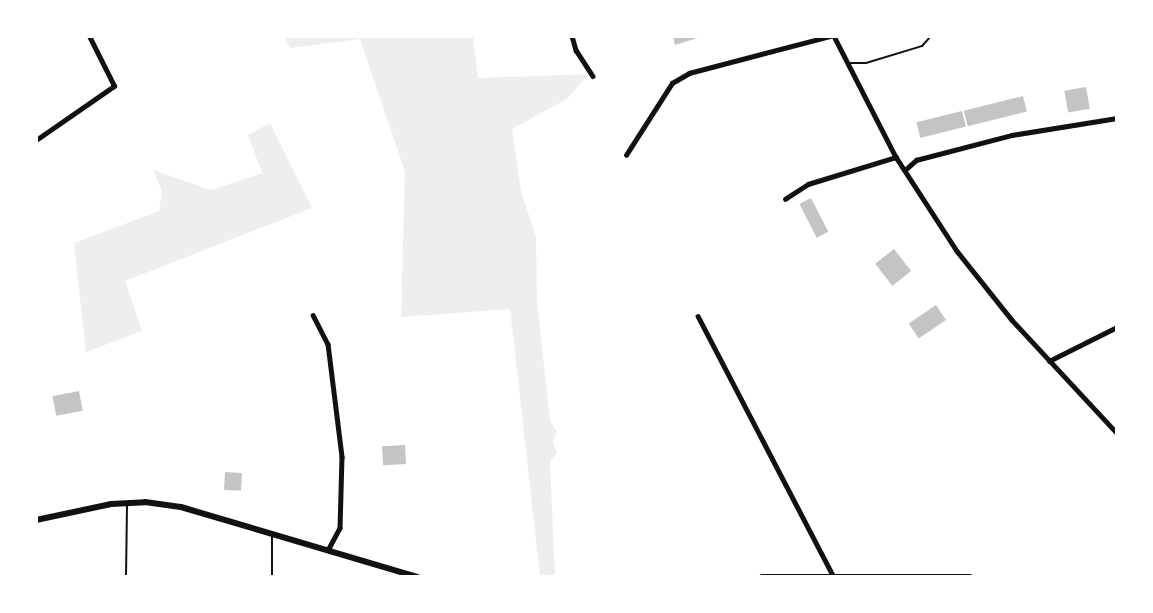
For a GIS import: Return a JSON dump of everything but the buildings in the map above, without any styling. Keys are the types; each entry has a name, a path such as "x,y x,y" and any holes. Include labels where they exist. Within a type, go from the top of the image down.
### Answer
{"street":[{"path":"36,140 114,86 89,36"},
{"path":"572,36 576,50 593,76"},
{"path":"626,155 672,83 689,73 832,36 896,157 957,251 1049,361 1117,433"},
{"path":"905,170 916,160 1012,135 1117,118"},
{"path":"785,199 808,184 896,157"},
{"path":"313,315 328,344 342,457 340,528 329,549"},
{"path":"698,316 834,577"},
{"path":"1049,361 1117,327"},
{"path":"36,520 128,503 181,507 272,532 418,577"},
{"path":"762,577 970,577"}],"lane":[{"path":"846,63 866,63 922,46 931,36"},
{"path":"126,577 128,503"},
{"path":"272,532 272,577"}],"shaded area":[{"path":"284,36 473,36 478,78 588,74 567,99 512,129 521,191 536,237 537,300 550,421 557,432 553,442 557,453 550,461 555,577 540,577 510,309 401,317 405,172 360,39 290,48"},
{"path":"270,123 312,208 125,281 142,331 86,352 74,243 159,211 162,191 153,170 211,190 262,173 248,135"}]}
